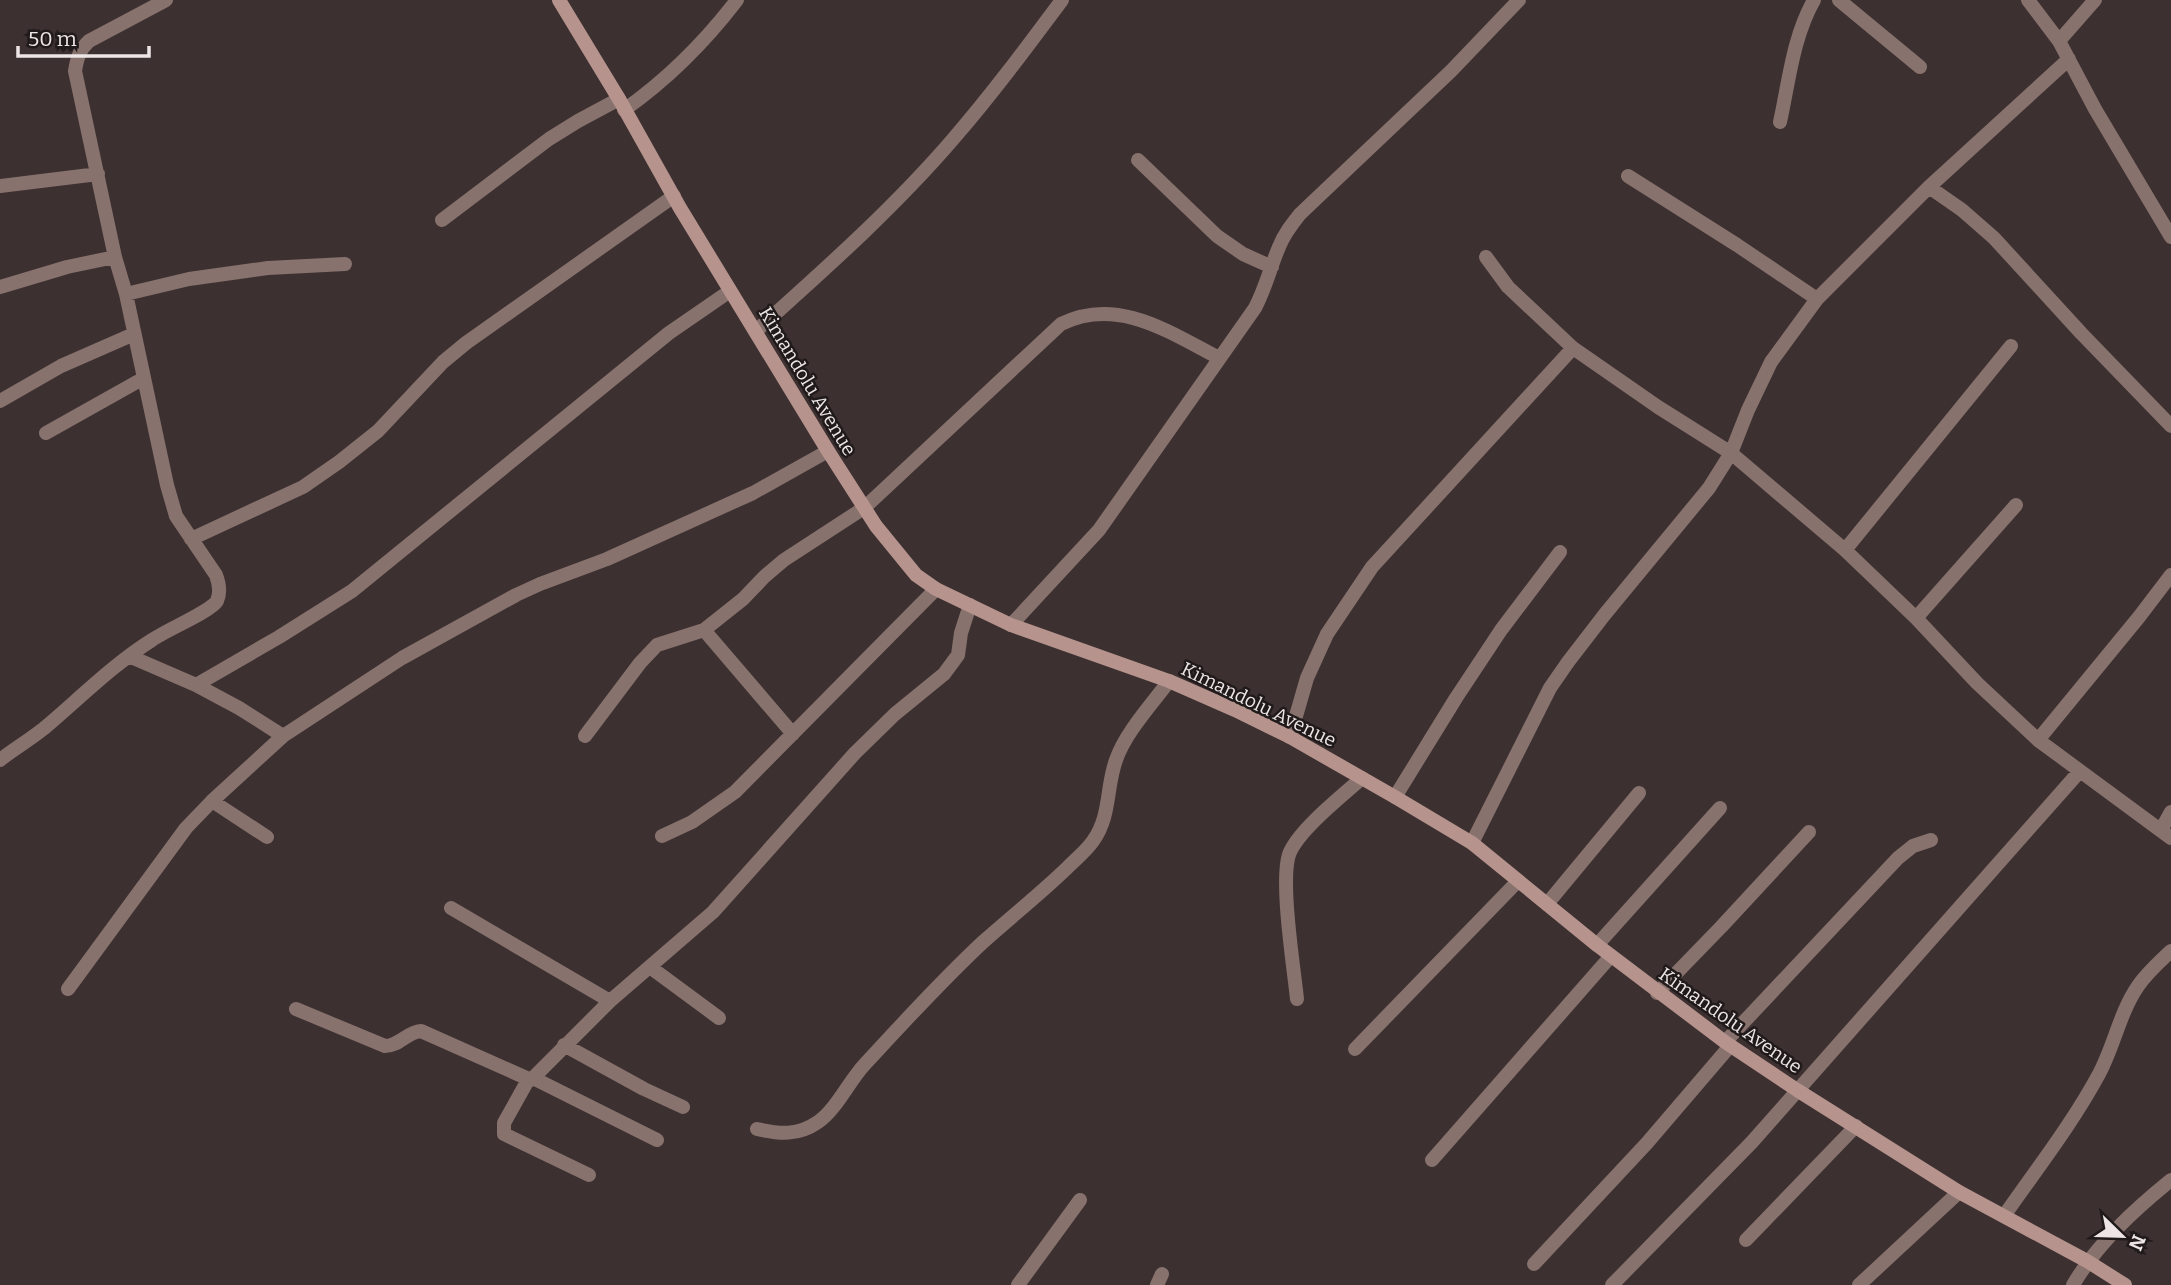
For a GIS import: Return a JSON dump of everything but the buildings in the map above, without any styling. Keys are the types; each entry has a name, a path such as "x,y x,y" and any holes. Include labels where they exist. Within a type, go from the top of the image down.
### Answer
{"street":[{"path":"0,760 46,727 129,656 172,628 209,609 217,601 219,584 216,575 176,516 167,485 75,71 77,57 89,41 166,0"},
{"name":"Kimandolu Avenue","path":"559,0 730,291 828,451 876,526 916,575 936,589 1011,625 1169,681 1290,737 1395,797 1472,843 1597,946 1728,1044 1959,1192 2087,1261 2125,1285"},
{"path":"442,220 549,139 578,121 622,105 655,88 718,25 737,0"},
{"path":"756,331 887,210 938,156 988,97 1062,0"},
{"path":"1011,625 1099,530 1255,308 1266,288 1279,246 1300,214 1451,71 1519,0"},
{"path":"1780,122 1798,35 1814,0"},
{"path":"1839,0 1920,67"},
{"path":"2028,0 2059,41 2095,109 2170,233"},
{"path":"2059,41 2095,0"},
{"path":"1472,843 1537,711 1567,662 1709,488 1731,453 1771,362 1817,299 1929,187 2069,59"},
{"path":"1138,160 1217,236 1243,254 1272,267"},
{"path":"0,186 98,174"},
{"path":"1628,176 1737,244 1817,299"},
{"path":"1929,187 1962,210 1994,238 2171,426"},
{"path":"191,539 303,487 340,462 378,431 443,362 466,343 674,196"},
{"path":"0,287 67,267 115,257"},
{"path":"1486,257 1508,287 1573,348 1731,453 1845,550 1916,618 1977,683 2038,740 2166,834 2171,812"},
{"path":"126,294 189,279 268,268 345,264"},
{"path":"196,685 352,591 660,341 730,291"},
{"path":"585,736 608,703 657,645 704,630 743,599 764,576 784,560 864,508 1061,324 1076,317 1107,313 1129,317 1160,327 1219,358"},
{"path":"0,401 61,366 134,334"},
{"path":"1845,550 2011,346"},
{"path":"1290,737 1307,678 1327,634 1372,566 1573,348"},
{"path":"46,433 144,378"},
{"path":"68,989 186,828 284,736 402,658 516,595 607,559 753,493 828,451"},
{"path":"1916,618 2016,505"},
{"path":"1395,797 1501,629 1560,552"},
{"path":"2038,740 2140,617 2171,575"},
{"path":"662,836 692,822 735,792 936,589"},
{"path":"589,1175 504,1134 504,1123 531,1079 610,1000 713,912 855,753 953,664 958,655 963,624 970,605"},
{"path":"704,630 793,734"},
{"path":"129,656 196,685 284,736"},
{"path":"757,1129 781,1134 794,1133 822,1119 862,1067 931,994 984,942 1040,895 1089,846 1104,817 1118,753 1169,681"},
{"path":"1612,1285 1728,1168 2080,771"},
{"path":"1297,999 1288,914 1288,856 1293,846 1326,809 1362,778"},
{"path":"1548,904 1639,793"},
{"path":"212,801 267,836"},
{"path":"1597,946 1720,808"},
{"path":"1657,993 1809,832"},
{"path":"1534,1265 1647,1143 1728,1044 1898,858 1913,846 1931,840"},
{"path":"1355,1049 1518,881"},
{"path":"452,908 610,1000"},
{"path":"2004,1216 2100,1073 2137,987 2171,951"},
{"path":"1432,1160 1611,956"},
{"path":"650,967 719,1018"},
{"path":"296,1009 385,1046 392,1046 412,1032 421,1031 531,1079 657,1140"},
{"path":"564,1045 683,1107"},
{"path":"1746,1240 1856,1125"},
{"path":"2073,1285 2087,1261 2147,1199 2171,1180"},
{"path":"1859,1285 1959,1192"},
{"path":"1018,1285 1080,1200"}]}
